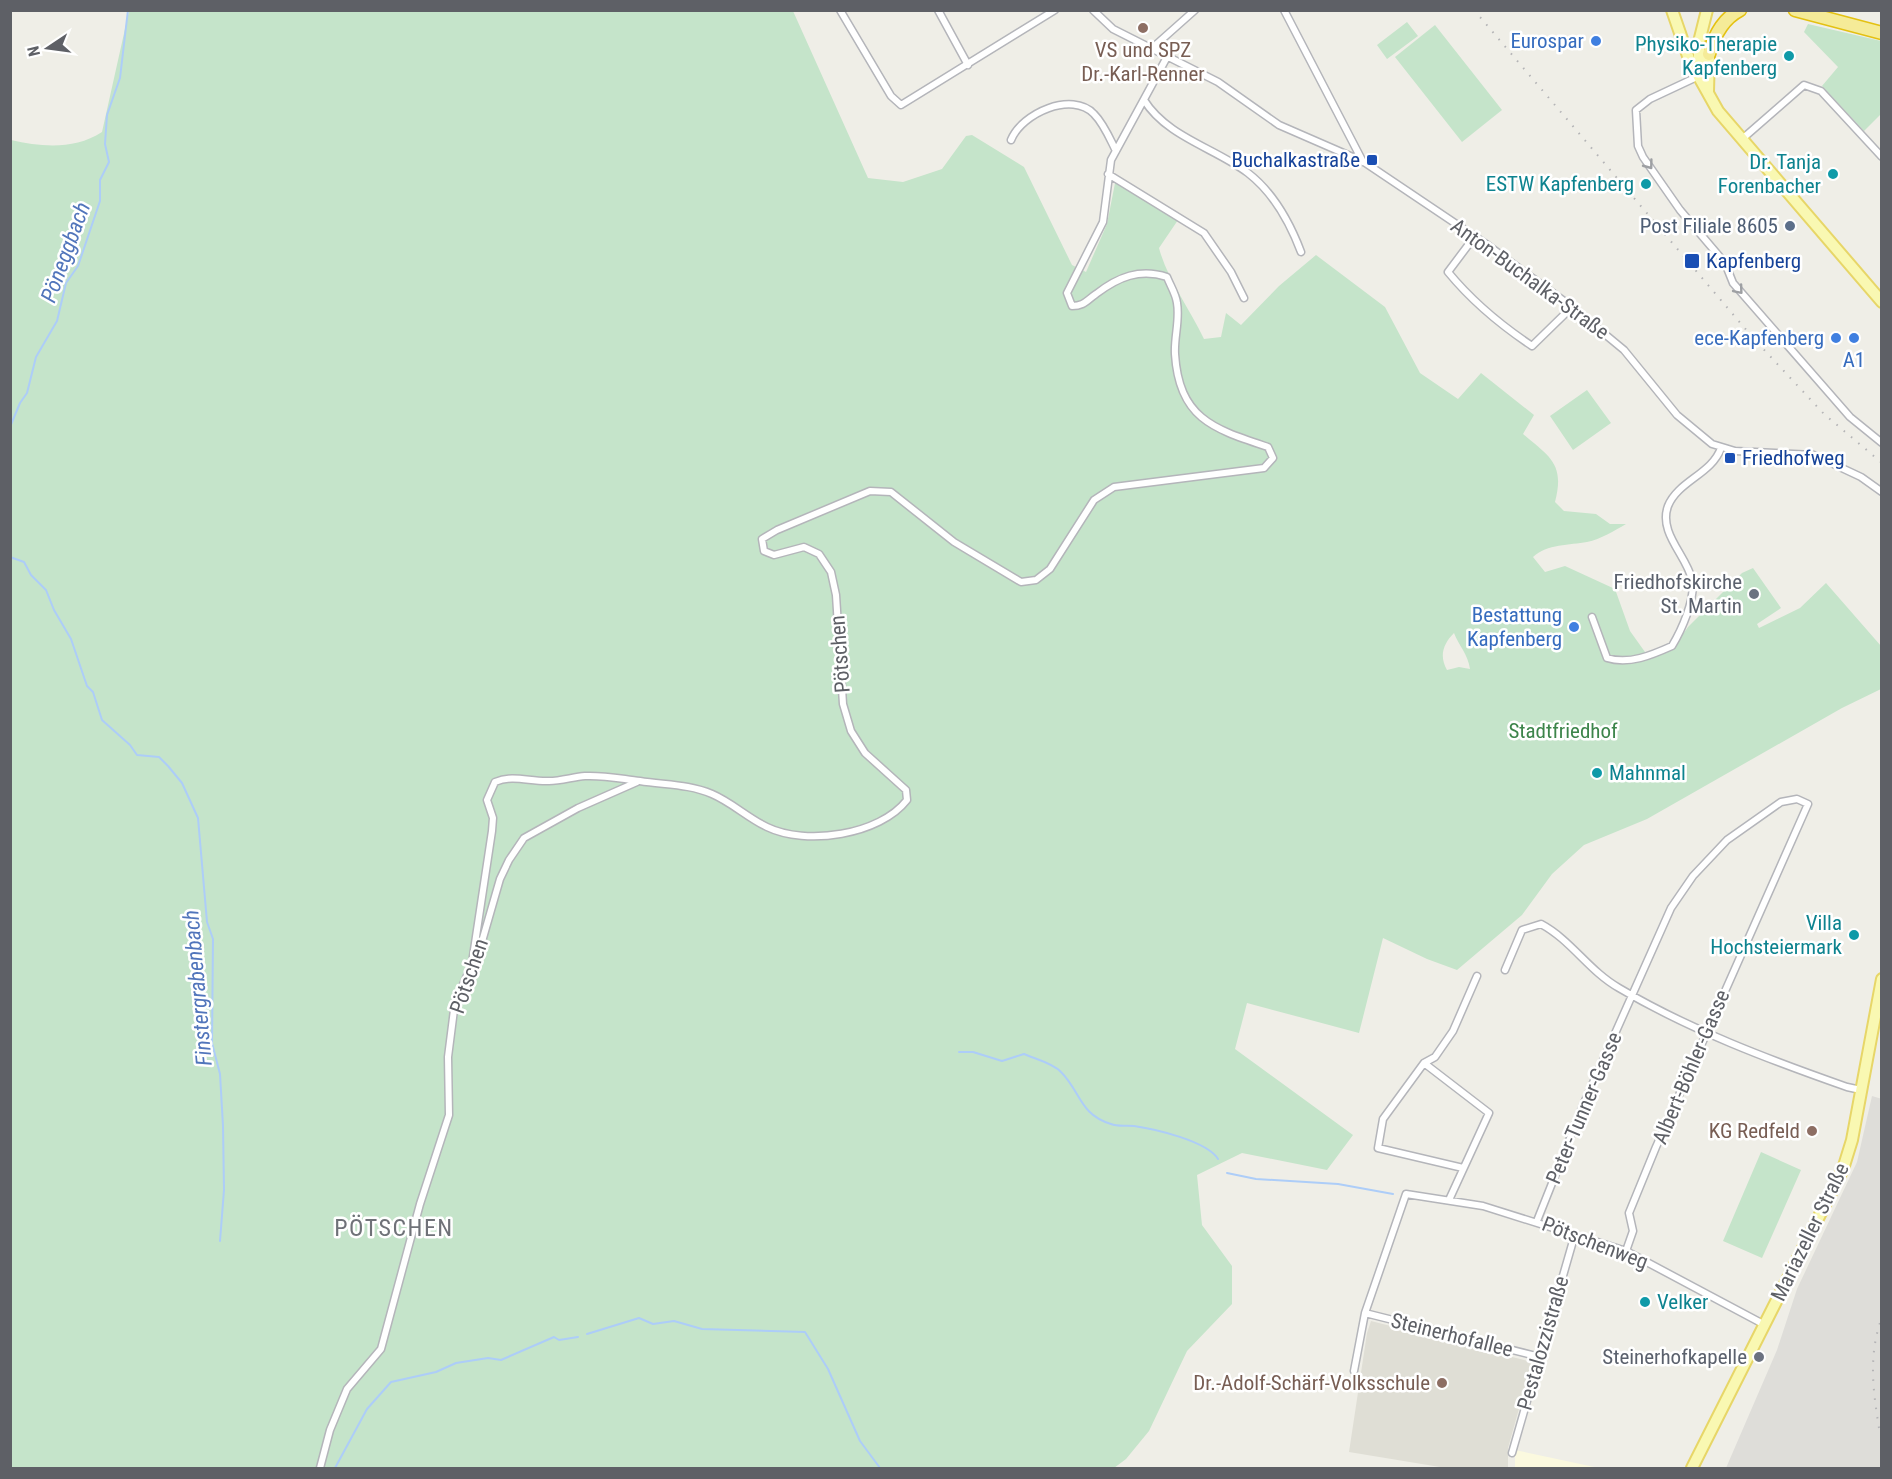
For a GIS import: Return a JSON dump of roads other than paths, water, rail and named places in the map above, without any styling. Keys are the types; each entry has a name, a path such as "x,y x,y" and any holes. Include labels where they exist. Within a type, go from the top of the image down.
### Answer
{"highway":[{"path":"1709,54 1718,31 1725,21 1740,10"},
{"path":"1795,10 1879,30"}],"main road":[{"path":"1672,10 1689,59 1708,94 1741,140 1881,302"},
{"path":"1699,76 1699,42 1707,10"},
{"path":"1708,94 1709,54"},
{"name":"Mariazeller Straße","path":"1692,1468 1843,1169 1852,1140 1881,979"}],"street":[{"path":"840,10 891,96 901,105 1055,10"},
{"path":"938,10 968,65"},
{"name":"Anton-Buchalka-Straße","path":"1093,10 1113,29 1237,93 1279,125 1364,162 1475,236 1572,307 1624,350 1689,428 1721,448 1814,455 1861,477 1881,492"},
{"path":"1150,50 1195,10"},
{"path":"1284,10 1364,162"},
{"path":"1167,57 1116,151 1108,174 1204,233 1231,272 1244,298"},
{"path":"1699,76 1650,99 1636,110 1638,146 1642,157 1680,210 1725,263 1733,283 1851,417 1881,443"},
{"path":"1741,140 1804,85 1821,91 1881,158"},
{"path":"1144,100 1160,120 1249,174 1272,196 1301,252"},
{"path":"1011,140 1014,132 1031,118 1056,105 1077,105 1094,113 1116,151"},
{"name":"Pötschen","path":"320,1468 330,1430 347,1389 381,1349 420,1204 449,1115 448,1057 455,1002 481,945 500,879 524,838 578,808 638,781 683,786 712,794 768,828 802,835 842,834 877,824 898,812 907,800 906,790 865,753 851,731 843,705 836,595 831,572 819,554 804,547 774,555 764,551 762,539 777,530 870,491 891,492 954,542 999,571 1021,582 1036,580 1050,569 1094,500 1114,487 1264,468 1273,458 1268,447 1216,430 1191,408 1179,382 1175,353 1177,303 1167,277 1153,272 1137,273 1112,282 1083,306 1072,306 1067,292 1103,222 1108,174"},
{"path":"1475,236 1448,272 1521,339 1532,346 1572,307"},
{"path":"1592,616 1607,658 1616,661 1651,656 1672,646 1686,617 1692,581 1668,530 1669,505 1681,490 1717,459 1721,448"},
{"path":"472,963 492,825 487,800 495,782 518,778 549,781 585,776 618,777 638,781"},
{"name":"Peter-Tunner-Gasse","path":"1537,1221 1584,1103 1671,908 1693,876 1727,840 1781,802 1797,799 1808,804 1799,820"},
{"name":"Albert-Böhler-Gasse","path":"1626,1251 1633,1231 1629,1213 1799,820"},
{"path":"1505,970 1522,930 1541,924 1565,940 1601,976 1632,996 1706,1032 1779,1062 1861,1090"},
{"path":"1463,1168 1378,1148 1383,1119 1424,1063 1435,1057 1453,1031 1477,976"},
{"path":"1424,1063 1489,1113 1449,1200"},
{"name":"Pötschenweg","path":"1354,1371 1365,1313 1406,1194 1483,1206 1537,1221 1626,1251 1765,1324"},
{"name":"Pestalozzistraße","path":"1512,1453 1575,1234"},
{"name":"Steinerhofallee","path":"1365,1313 1540,1357"}],"waterway":[{"name":"Pöneggbach","path":"10,427 27,393 36,357 57,321 66,283 78,266 100,201 100,180 109,162 105,144 107,115 120,78 128,10"},
{"name":"Finstergrabenbach","path":"10,557 24,562 31,575 46,590 54,610 71,639 87,686 93,692 102,720 130,745 137,755 159,757 168,766 182,783 198,818 207,922 213,939 212,1043 220,1074 223,1126 224,1190 220,1241"},
{"path":"959,1052 973,1052 1002,1061 1024,1054 1044,1062 1061,1072 1086,1108 1100,1120 1114,1125 1143,1128 1180,1137 1203,1147 1218,1159"},
{"path":"1227,1173 1256,1179 1338,1184 1393,1194"},
{"path":"587,1334 639,1318 653,1324 674,1321 702,1329 805,1332 828,1369 860,1441 880,1468"},
{"path":"335,1468 367,1409 391,1382 436,1372 456,1363 488,1358 501,1360 554,1337 559,1340 578,1337"}],"railway":[{"path":"1474,10 1754,339 1824,414 1882,463"},
{"path":"1879,1428 1873,1359 1882,1317"}],"place":[{"name":"VS und SPZ Dr.-Karl-Renner","path":"1143,28"},
{"name":"Eurospar","path":"1596,41"},
{"name":"Physiko-Therapie Kapfenberg","path":"1789,56"},
{"name":"Buchalkastraße","path":"1372,160"},
{"name":"Dr. Tanja Forenbacher","path":"1833,174"},
{"name":"ESTW Kapfenberg","path":"1646,184"},
{"name":"Post Filiale 8605","path":"1790,226"},
{"name":"Kapfenberg","path":"1692,261"},
{"name":"ece-Kapfenberg","path":"1836,338"},
{"name":"A1","path":"1854,338"},
{"name":"Friedhofweg","path":"1730,458"},
{"name":"Friedhofskirche St. Martin","path":"1754,594"},
{"name":"Bestattung Kapfenberg","path":"1574,627"},
{"name":"Mahnmal","path":"1597,773"},
{"name":"Villa Hochsteiermark","path":"1854,935"},
{"name":"KG Redfeld","path":"1812,1131"},
{"name":"Velker","path":"1645,1302"},
{"name":"Steinerhofkapelle","path":"1759,1357"},
{"name":"Dr.-Adolf-Schärf-Volksschule","path":"1442,1383"}],"district":[{"name":"PÖTSCHEN","path":"394,1228"}],"park label":[{"name":"Stadtfriedhof","path":"1563,731"}]}
